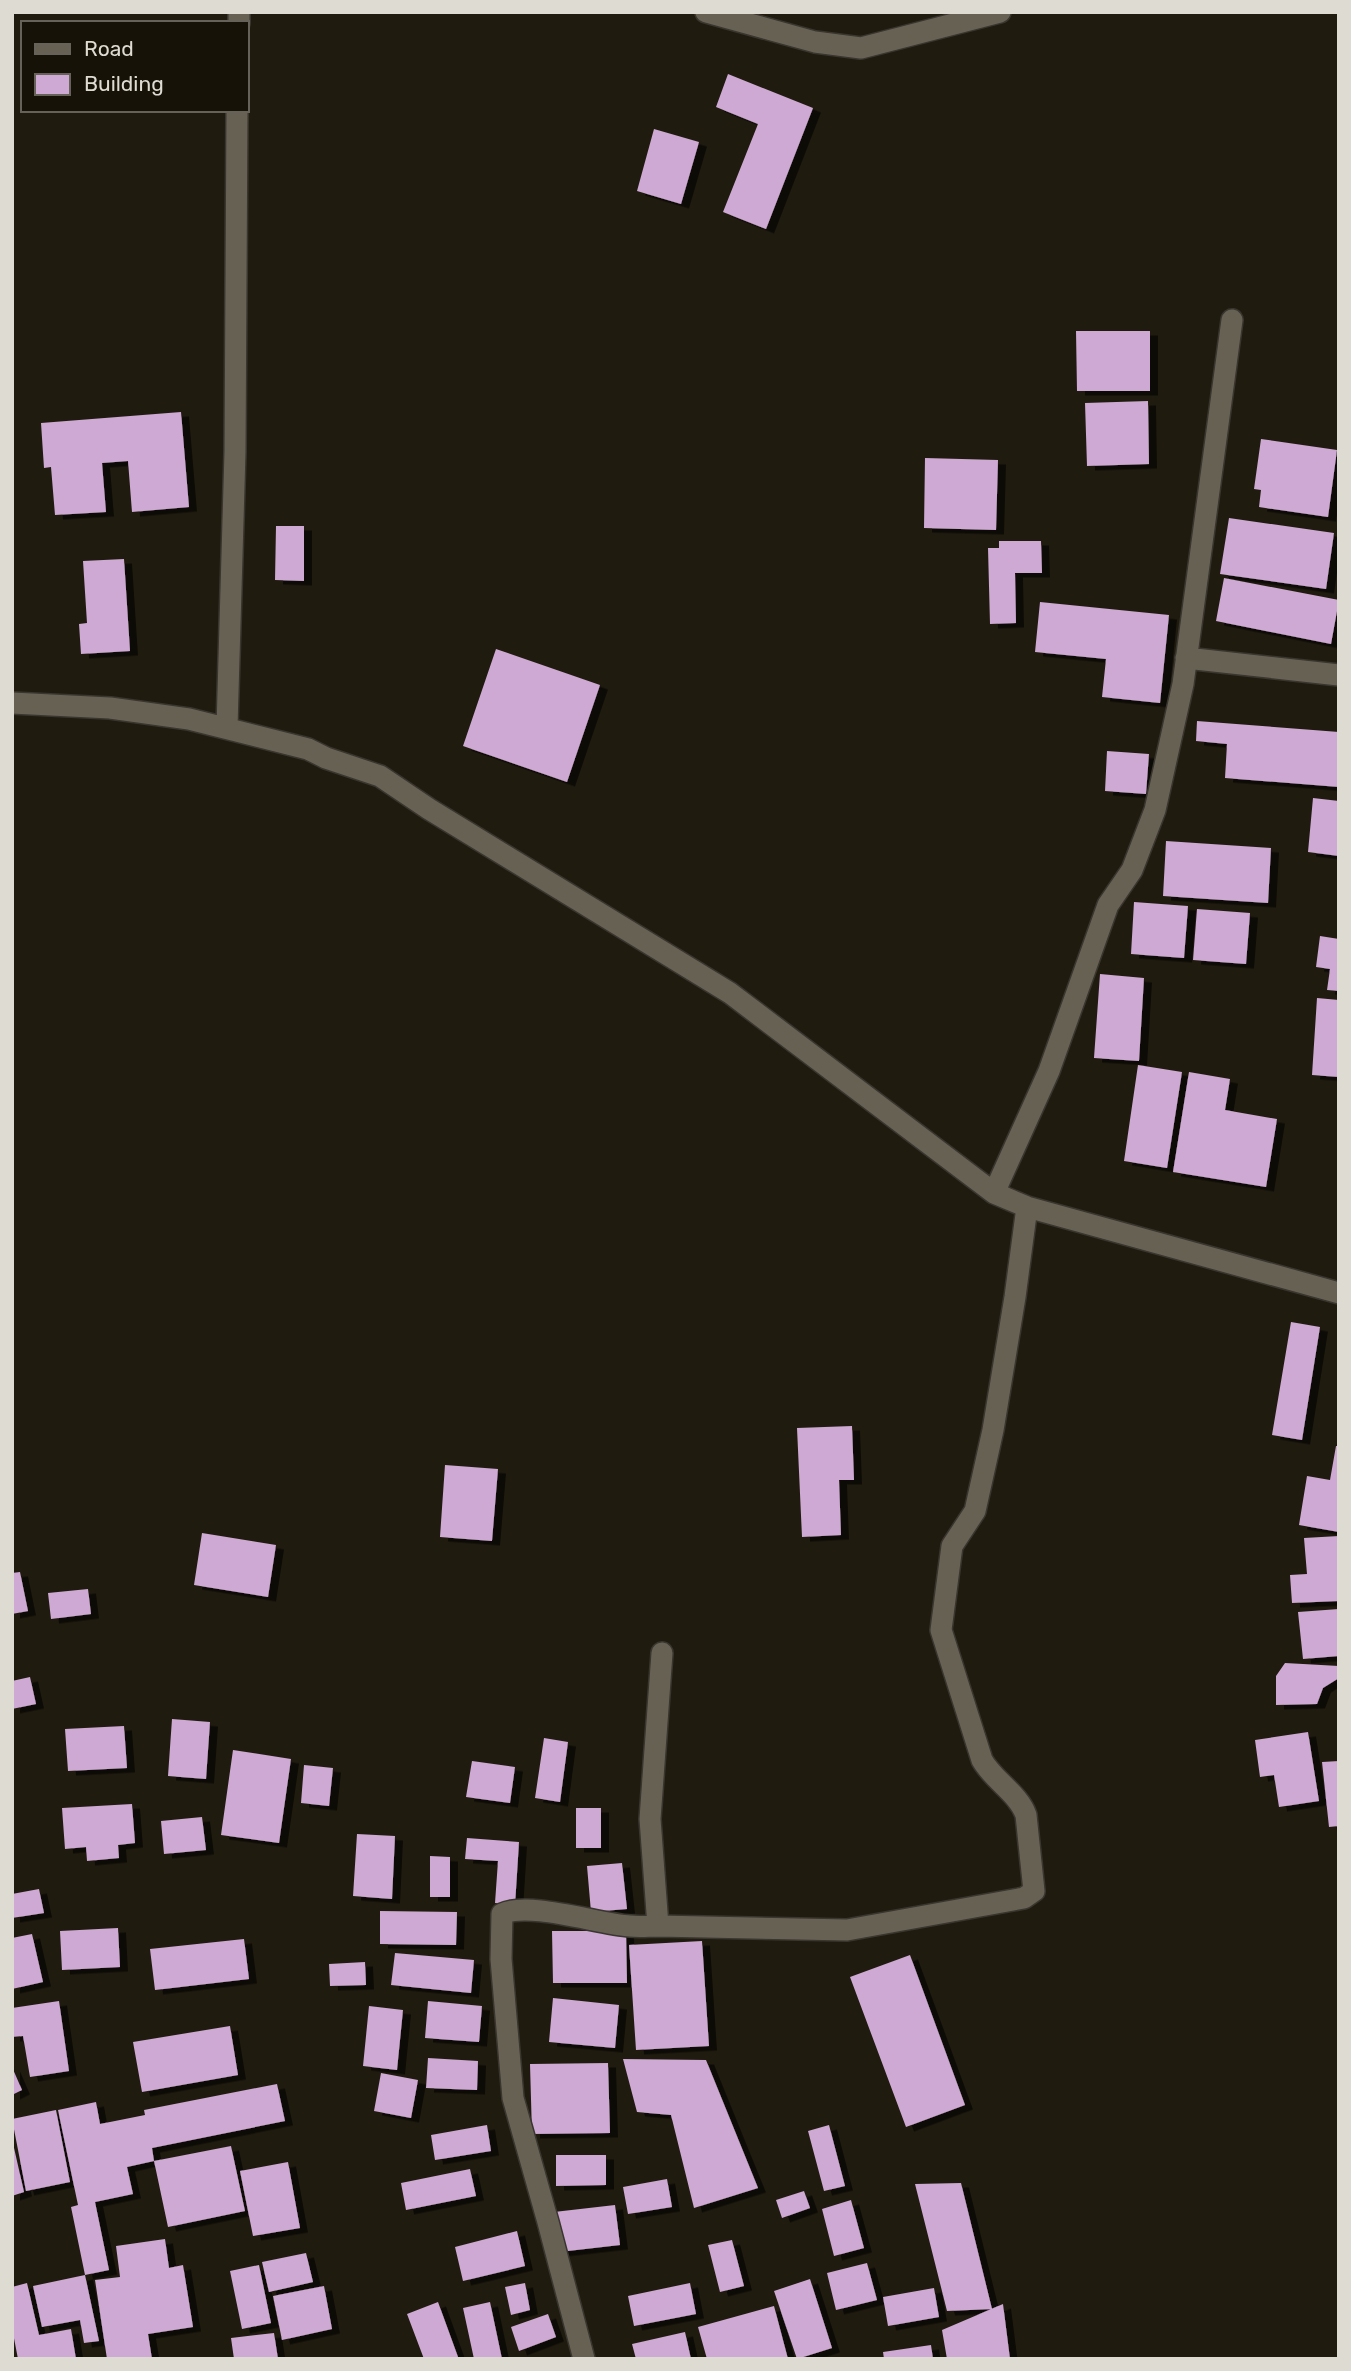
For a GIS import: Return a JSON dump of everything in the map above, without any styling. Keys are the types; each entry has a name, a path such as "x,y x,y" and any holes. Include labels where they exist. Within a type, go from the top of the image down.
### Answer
{"street":[{"path":"706,12 815,42 861,48 1000,12"},
{"path":"227,727 234,452 237,112"},
{"path":"994,1193 1049,1071 1108,905 1132,870 1155,810 1183,684 1232,320"},
{"path":"1186,658 1339,675"},
{"path":"12,703 110,708 189,719 308,749 326,758 380,776 429,809 730,993 994,1193 1027,1207 1339,1293"},
{"path":"584,2359 513,2098 501,1959 502,1914 509,1911 543,1911 631,1926 847,1930 1024,1898 1034,1891 1026,1815 1023,1807 989,1773 982,1760 941,1630 952,1546 975,1511 993,1430 1027,1207"},
{"path":"657,1926 650,1819 663,1653"}],"building":[{"path":"728,74 813,108 766,229 723,212 758,124 716,107"},
{"path":"654,129 699,142 681,204 637,191"},
{"path":"1076,331 1150,331 1150,391 1077,391"},
{"path":"1148,401 1149,464 1087,466 1085,403"},
{"path":"181,412 189,507 132,512 128,461 102,463 106,512 55,515 51,467 44,468 41,423"},
{"path":"1261,439 1337,450 1328,517 1259,507 1261,490 1254,489"},
{"path":"925,458 998,460 996,530 924,528"},
{"path":"1229,518 1334,533 1326,589 1220,574"},
{"path":"276,526 304,526 304,581 275,580"},
{"path":"999,541 1041,541 1042,573 1015,573 1016,623 990,624 988,548 999,548"},
{"path":"124,559 130,651 81,654 79,624 87,623 83,561"},
{"path":"1224,578 1339,600 1331,644 1216,621"},
{"path":"1040,602 1169,615 1160,703 1102,697 1106,659 1035,652"},
{"path":"496,649 600,685 567,782 463,746"},
{"path":"1197,721 1339,732 1339,787 1225,778 1227,744 1196,741"},
{"path":"1107,751 1149,754 1146,794 1105,791"},
{"path":"1313,798 1339,801 1339,856 1308,852"},
{"path":"1166,841 1271,848 1268,903 1163,896"},
{"path":"1134,902 1188,906 1184,958 1131,954"},
{"path":"1197,909 1250,913 1246,964 1193,960"},
{"path":"1320,936 1339,939 1339,991 1327,990 1330,969 1316,967"},
{"path":"1100,974 1144,978 1139,1061 1094,1058"},
{"path":"1317,998 1339,1000 1339,1077 1312,1075"},
{"path":"1138,1065 1182,1072 1167,1168 1124,1161"},
{"path":"1189,1072 1230,1079 1225,1110 1277,1119 1266,1187 1173,1172"},
{"path":"1291,1322 1320,1327 1302,1440 1272,1435"},
{"path":"852,1426 854,1480 839,1480 841,1535 802,1537 797,1428"},
{"path":"1336,1446 1339,1446 1339,1532 1299,1525 1307,1476 1330,1480"},
{"path":"445,1465 498,1469 492,1541 440,1537"},
{"path":"202,1533 276,1545 268,1597 194,1585"},
{"path":"1339,1536 1339,1601 1292,1603 1290,1575 1307,1574 1304,1538"},
{"path":"20,1572 28,1611 12,1614 12,1573"},
{"path":"88,1589 91,1614 51,1619 48,1593"},
{"path":"1339,1609 1339,1656 1303,1659 1298,1612"},
{"path":"1285,1663 1339,1666 1339,1678 1323,1688 1317,1704 1276,1705 1276,1676"},
{"path":"30,1677 36,1704 12,1709 12,1681"},
{"path":"172,1719 210,1722 206,1779 168,1776"},
{"path":"124,1726 127,1768 68,1771 65,1729"},
{"path":"1308,1732 1319,1801 1279,1807 1274,1775 1260,1777 1255,1740"},
{"path":"544,1738 568,1742 560,1802 535,1798"},
{"path":"233,1750 291,1759 279,1843 221,1835"},
{"path":"472,1761 515,1767 510,1803 466,1797"},
{"path":"1339,1761 1339,1826 1329,1827 1322,1762"},
{"path":"304,1765 333,1768 329,1806 301,1803"},
{"path":"132,1804 135,1843 118,1845 119,1858 87,1861 86,1847 65,1849 62,1808"},
{"path":"576,1808 601,1808 601,1848 576,1848"},
{"path":"202,1817 206,1850 164,1854 161,1821"},
{"path":"357,1834 395,1836 392,1899 353,1896"},
{"path":"467,1838 519,1842 515,1905 495,1903 498,1861 465,1859"},
{"path":"430,1856 450,1857 450,1897 430,1897"},
{"path":"622,1863 627,1909 591,1912 587,1866"},
{"path":"39,1889 44,1913 12,1918 12,1894"},
{"path":"380,1911 457,1912 456,1945 380,1944"},
{"path":"118,1928 120,1967 62,1970 60,1931"},
{"path":"552,1931 626,1931 627,1983 553,1983"},
{"path":"32,1934 43,1982 12,1989 12,1938"},
{"path":"244,1939 249,1979 155,1990 150,1949"},
{"path":"702,1941 709,2046 636,2050 629,1945"},
{"path":"395,1953 474,1960 471,1993 391,1985"},
{"path":"910,1955 965,2105 906,2127 850,1977"},
{"path":"365,1962 366,1985 330,1986 329,1964"},
{"path":"553,1998 619,2005 615,2048 549,2042"},
{"path":"59,2001 69,2071 30,2077 23,2036 12,2037 12,2008"},
{"path":"428,2001 482,2006 479,2042 425,2038"},
{"path":"369,2006 403,2010 397,2070 363,2066"},
{"path":"230,2026 238,2075 142,2092 133,2042"},
{"path":"428,2058 478,2061 477,2090 426,2088"},
{"path":"623,2059 706,2060 758,2188 694,2208 671,2115 637,2112"},
{"path":"608,2063 610,2133 532,2134 530,2064"},
{"path":"12,2067 22,2090 12,2095"},
{"path":"381,2073 418,2080 411,2118 374,2111"},
{"path":"277,2084 285,2121 152,2148 154,2161 127,2167 133,2194 95,2202 109,2270 85,2275 71,2207 78,2205 58,2110 96,2102 100,2124 145,2115 144,2110"},
{"path":"56,2110 70,2182 26,2191 12,2119"},
{"path":"487,2125 491,2151 435,2160 431,2135"},
{"path":"829,2125 845,2186 824,2191 808,2131"},
{"path":"12,2139 24,2192 12,2196"},
{"path":"231,2146 245,2211 168,2227 154,2161"},
{"path":"556,2155 606,2155 606,2185 556,2186"},
{"path":"288,2162 300,2228 253,2236 240,2171"},
{"path":"470,2169 476,2196 406,2210 401,2183"},
{"path":"667,2179 672,2207 628,2214 623,2187"},
{"path":"961,2183 992,2309 947,2311 915,2184"},
{"path":"804,2191 810,2208 782,2218 776,2200"},
{"path":"851,2200 864,2248 834,2256 822,2209"},
{"path":"615,2205 620,2245 559,2252 554,2212"},
{"path":"517,2231 525,2266 463,2281 455,2247"},
{"path":"165,2239 169,2268 183,2265 193,2327 148,2334 152,2359 107,2359 95,2280 120,2277 116,2246"},
{"path":"732,2240 744,2286 720,2292 708,2245"},
{"path":"306,2253 313,2282 269,2292 262,2262"},
{"path":"867,2263 877,2300 836,2310 827,2273"},
{"path":"259,2265 271,2323 242,2329 230,2271"},
{"path":"85,2275 99,2341 84,2343 80,2320 42,2327 33,2286"},
{"path":"810,2279 832,2348 797,2359 774,2291"},
{"path":"27,2283 39,2335 71,2329 76,2359 18,2359 12,2328 12,2287"},
{"path":"525,2283 530,2310 511,2315 505,2287"},
{"path":"690,2283 696,2314 634,2326 628,2296"},
{"path":"324,2286 332,2329 282,2340 273,2296"},
{"path":"934,2288 939,2317 888,2326 883,2297"},
{"path":"438,2302 458,2357 454,2359 424,2359 407,2314"},
{"path":"490,2302 502,2359 474,2359 463,2308"},
{"path":"1003,2304 1010,2359 947,2359 942,2330"},
{"path":"774,2306 788,2359 707,2359 698,2327"},
{"path":"548,2314 556,2337 519,2351 511,2327"},
{"path":"685,2332 691,2359 636,2359 632,2344"},
{"path":"274,2333 278,2359 234,2359 231,2338"},
{"path":"931,2345 933,2359 884,2359 883,2352"}]}
